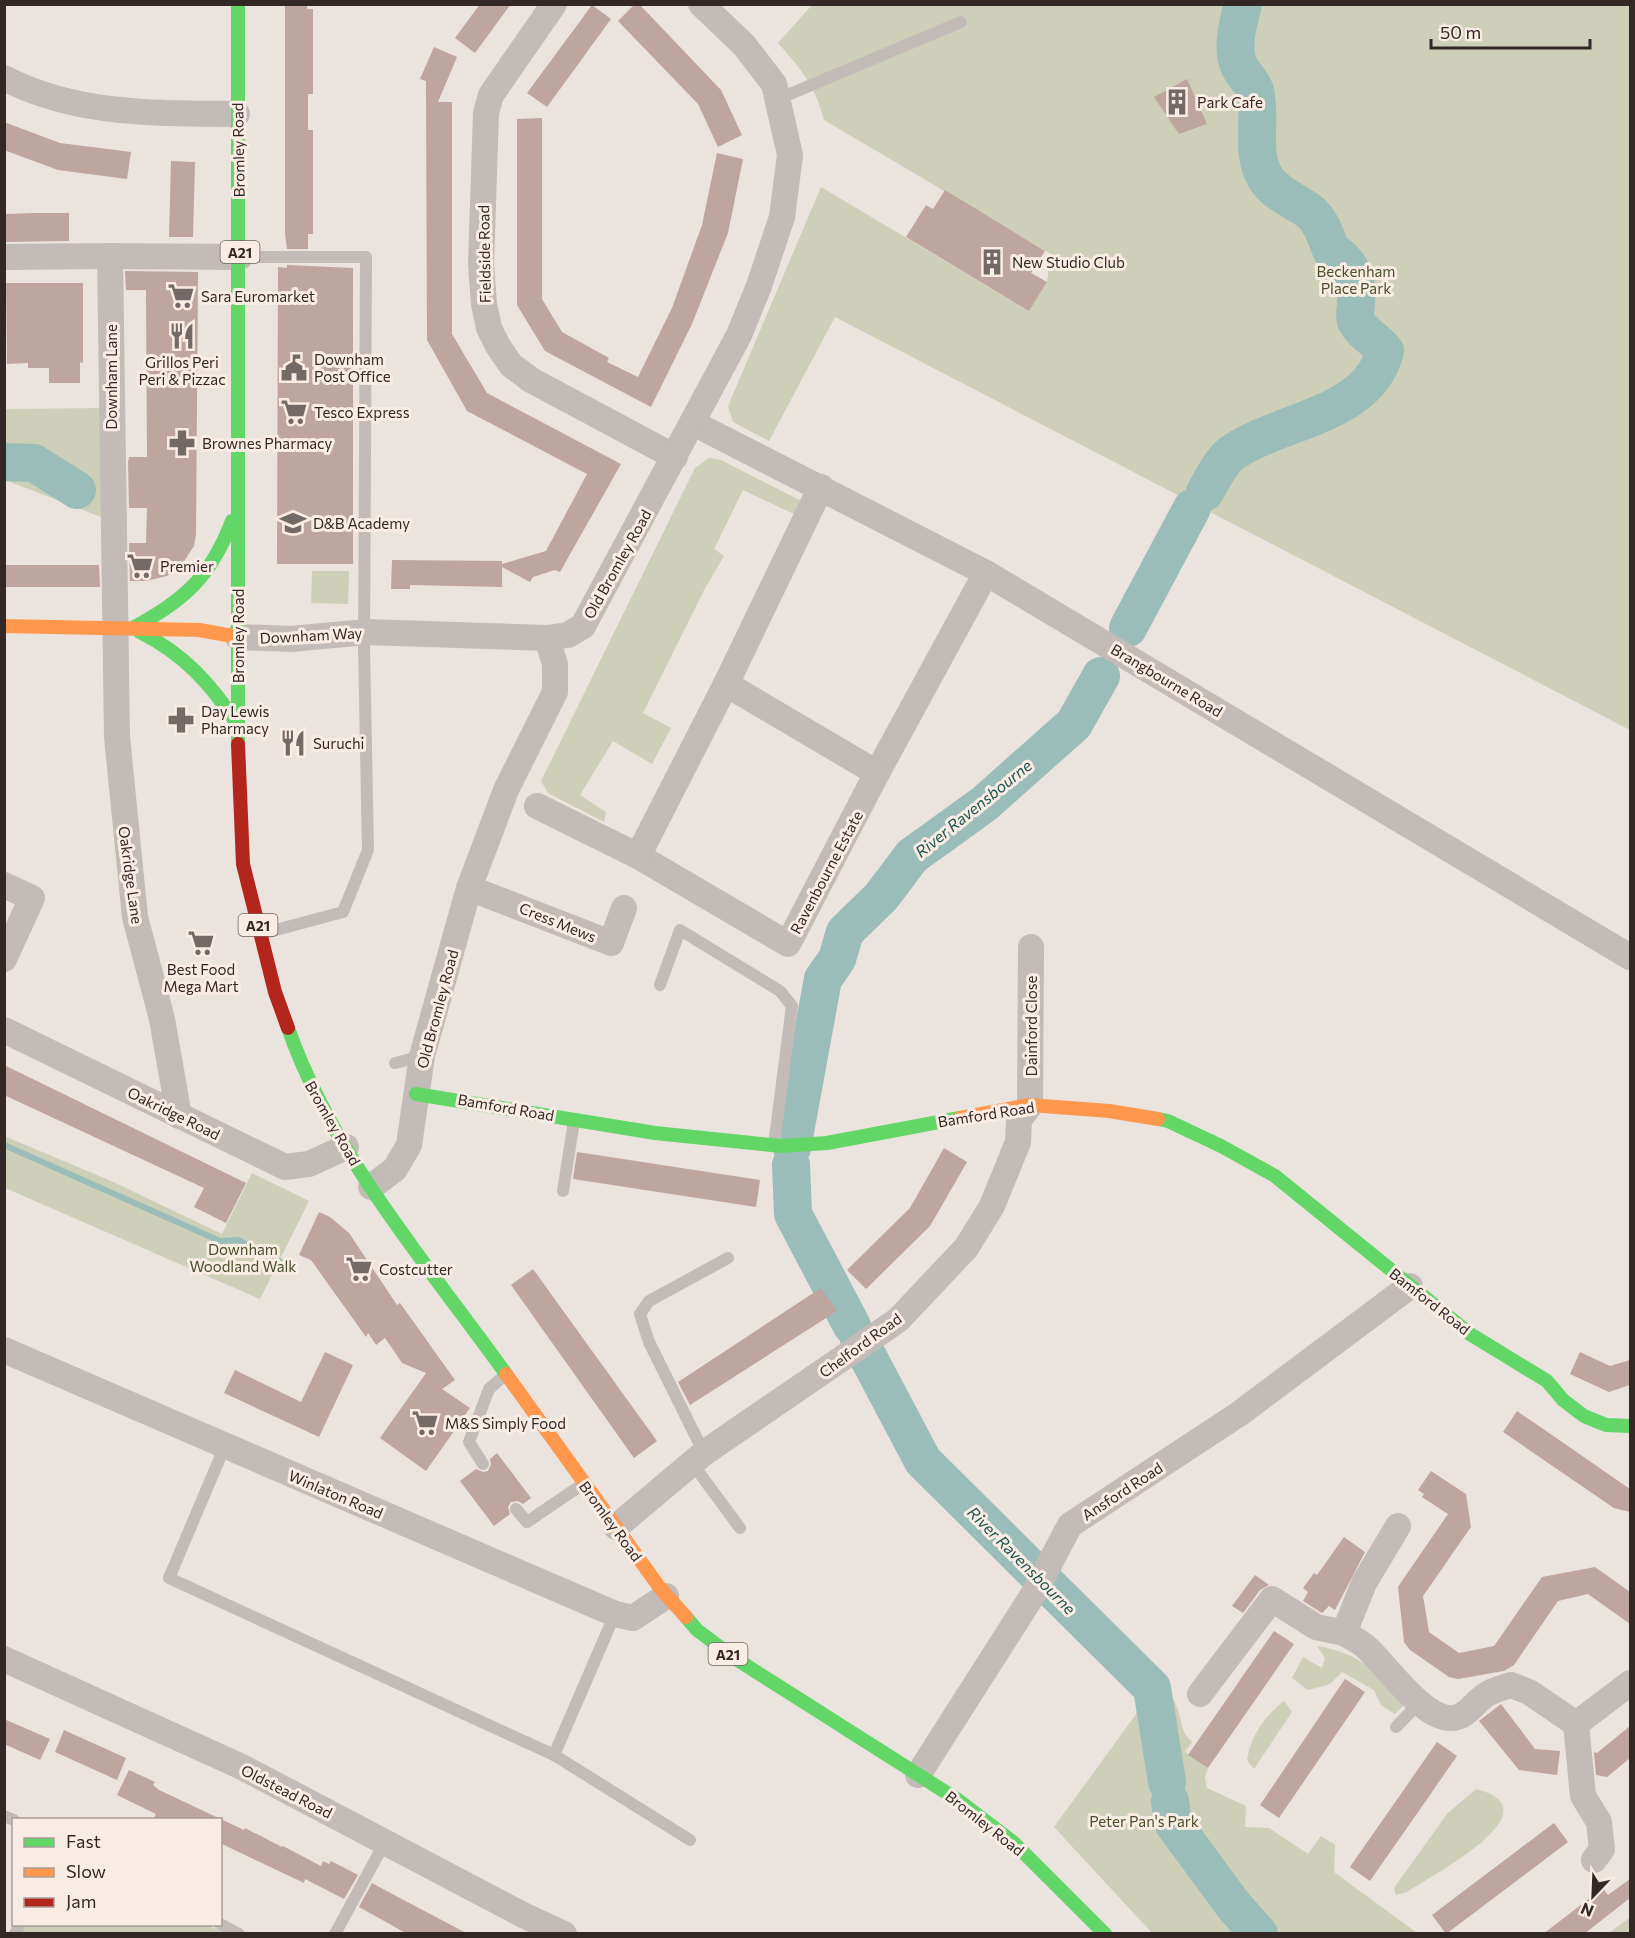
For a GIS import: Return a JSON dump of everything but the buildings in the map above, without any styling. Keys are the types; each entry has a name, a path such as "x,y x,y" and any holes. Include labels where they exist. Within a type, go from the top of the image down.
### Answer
{"main road":[{"name":"Bromley Road","path":"238,4 237,114 240,257 237,724 243,864 275,992 303,1071 371,1187 666,1596 697,1630 733,1657 958,1800 1013,1842 1105,1934"},
{"path":"123,628 163,613 202,581 220,552 238,500"},
{"name":"Downham Way","path":"4,626 199,630 238,637"},
{"path":"123,628 174,649 194,664 211,683 237,724"},
{"name":"Bamford Road","path":"416,1094 655,1133 778,1145 827,1143 1030,1105 1109,1111 1168,1121 1275,1176 1470,1334 1520,1362 1547,1381 1563,1400 1584,1416 1606,1425 1630,1426"}],"street":[{"name":"Fieldside Road","path":"554,4 491,95 486,113 481,264 489,328 511,365 531,380 675,457"},
{"name":"Old Bromley Road","path":"371,1187 394,1169 409,1145 416,1110 422,1056 469,888 506,790 555,692 555,664 547,638 568,635 583,626 738,335 759,286 782,217 790,154 774,84 744,45 701,4"},
{"path":"4,78 41,93 101,109 129,113 237,114"},
{"name":"Downham Lane","path":"102,256 123,628"},
{"path":"4,257 240,257"},
{"name":"Brangbourne Road","path":"693,423 986,573 1630,957"},
{"path":"638,856 726,684 821,487"},
{"name":"Ravenbourne Estate","path":"537,806 638,856 788,944 877,772 986,573"},
{"name":"Oakridge Lane","path":"123,628 117,737 135,917 162,1019 179,1116"},
{"name":"Downham Way","path":"238,637 291,639 366,632 547,638"},
{"path":"726,684 877,772"},
{"path":"4,885 32,898 4,959"},
{"name":"Cress Mews","path":"469,888 612,943 624,908"},
{"name":"Dainford Close","path":"1030,1105 1031,946"},
{"name":"Oakridge Road","path":"4,1030 285,1167 309,1164 346,1147"},
{"name":"Chelford Road","path":"616,1527 698,1458 898,1320 966,1248 992,1206 1018,1142 1019,1120 1030,1105"},
{"name":"Ansford Road","path":"918,1774 1034,1593 1070,1525 1239,1414 1410,1286"},
{"name":"Winlaton Road","path":"4,1350 615,1614 633,1618 666,1596"},
{"path":"1344,1633 1364,1583 1398,1526"},
{"path":"1200,1695 1272,1599 1316,1627 1344,1633 1367,1648 1391,1676 1420,1702 1440,1715 1452,1718 1467,1712 1487,1693 1511,1685 1529,1692 1576,1724"},
{"name":"Oldstead Road","path":"4,1659 242,1767 523,1915 564,1934"},
{"path":"1576,1724 1630,1683"},
{"path":"1576,1724 1583,1796 1599,1822 1602,1849 1594,1860"}],"lane":[{"path":"778,99 961,22"},
{"path":"240,257 366,257 365,775 369,850 343,912 260,935"},
{"path":"660,986 680,930 780,991 792,1006 778,1145"},
{"path":"395,1063 422,1056"},
{"path":"563,1191 574,1119"},
{"path":"728,1258 650,1301 640,1314 649,1342 698,1458 740,1528"},
{"path":"483,1464 469,1442 489,1389 507,1374"},
{"path":"225,1446 169,1578 554,1755 690,1840"},
{"path":"516,1509 527,1522 584,1483"},
{"path":"554,1755 615,1614"},
{"path":"1396,1727 1420,1702"},
{"path":"335,1934 385,1842"},
{"path":"222,1925 239,1934"}],"green space":[{"name":"Beckenham Place Park","path":"812,5 1630,5 1630,730 835,317 769,441 733,422 728,406 821,187 1029,311 1047,282 1051,254 824,120 806,78 778,43"},
{"path":"107,408 109,520 5,480 4,409"},
{"path":"709,458 721,460 803,502 796,515 743,490 714,549 724,556 704,590 643,713 671,728 652,764 613,741 580,795 606,812 604,822 548,793 541,781 695,468"},
{"path":"312,571 349,571 348,604 311,603"},
{"name":"Downham Woodland Walk","path":"4,1136 109,1180 222,1234 252,1173 309,1201 260,1299 5,1188"},
{"path":"1317,1646 1333,1649 1357,1659 1376,1674 1404,1705 1395,1714 1381,1705 1374,1690 1342,1672 1330,1684 1308,1690 1292,1678 1303,1657 1322,1668 1325,1658"},
{"name":"Peter Pan's Park","path":"1158,1684 1173,1700 1183,1730 1192,1742 1185,1752 1208,1768 1205,1778 1207,1788 1246,1806 1245,1827 1269,1828 1308,1854 1321,1836 1335,1845 1334,1872 1417,1933 1152,1933 1054,1827"},
{"path":"1284,1701 1292,1712 1254,1769 1247,1760 1255,1734 1271,1713"},
{"path":"1476,1789 1498,1799 1503,1812 1497,1826 1482,1842 1461,1857 1407,1892 1396,1895 1394,1888 1447,1814"},
{"path":"1629,1918 1630,1933 1609,1933"},
{"path":"25,1926 209,1926 225,1933 22,1934"}],"waterway":[{"name":"River Ravensbourne","path":"1205,492 1220,466 1232,453 1273,432 1320,414 1361,390 1376,373 1385,351 1362,330 1356,321 1356,286 1352,272 1344,260 1331,250 1316,218 1274,188 1265,177 1258,157 1255,91 1239,67 1236,56 1236,34 1243,4"},
{"path":"4,462 34,463 77,490"},
{"name":"River Ravensbourne","path":"1128,628 1192,508"},
{"name":"River Ravensbourne","path":"792,1148 823,979 837,959 845,932 881,897 912,856 984,804 1074,724 1101,676"},
{"path":"4,1145 220,1241 238,1240 287,1265"},
{"name":"River Ravensbourne","path":"791,1165 793,1214 852,1326"},
{"name":"River Ravensbourne","path":"859,1340 923,1461 1152,1688 1167,1782"},
{"name":"River Ravensbourne","path":"1170,1801 1173,1823 1234,1906 1259,1934"}],"traffic: fast":[{"path":"238,4 238,744"},
{"path":"133,628 167,607 194,585 215,557 232,521"},
{"path":"140,632 170,650 195,671 237,724"},
{"path":"288,1028 307,1075 356,1165 414,1250 506,1374"},
{"path":"416,1094 655,1133 781,1146 827,1143 960,1118"},
{"path":"1158,1119 1168,1121 1221,1146 1275,1176 1470,1334 1547,1381 1563,1400 1584,1416 1606,1425 1630,1426"},
{"path":"686,1617 697,1630 733,1657 958,1800 1013,1842 1105,1934"}],"traffic: slow":[{"path":"4,626 199,630 238,637"},
{"path":"960,1118 1030,1105 1109,1111 1158,1119"},
{"path":"506,1374 660,1588 686,1617"}],"traffic: jam":[{"path":"238,744 243,864 275,992 288,1028"}],"place":[{"name":"Park Cafe","path":"1177,102"},
{"name":"New Studio Club","path":"992,262"},
{"name":"Sara Euromarket","path":"181,296"},
{"name":"Grillos Peri Peri & Pizzac","path":"182,336"},
{"name":"Downham Post Office","path":"294,368"},
{"name":"Tesco Express","path":"294,412"},
{"name":"Brownes Pharmacy","path":"182,443"},
{"name":"D&B Academy","path":"293,523"},
{"name":"Premier","path":"140,566"},
{"name":"Day Lewis Pharmacy","path":"181,720"},
{"name":"Suruchi","path":"293,743"},
{"name":"Best Food Mega Mart","path":"201,943"},
{"name":"Costcutter","path":"359,1269"},
{"name":"M&S Simply Food","path":"425,1423"}]}
